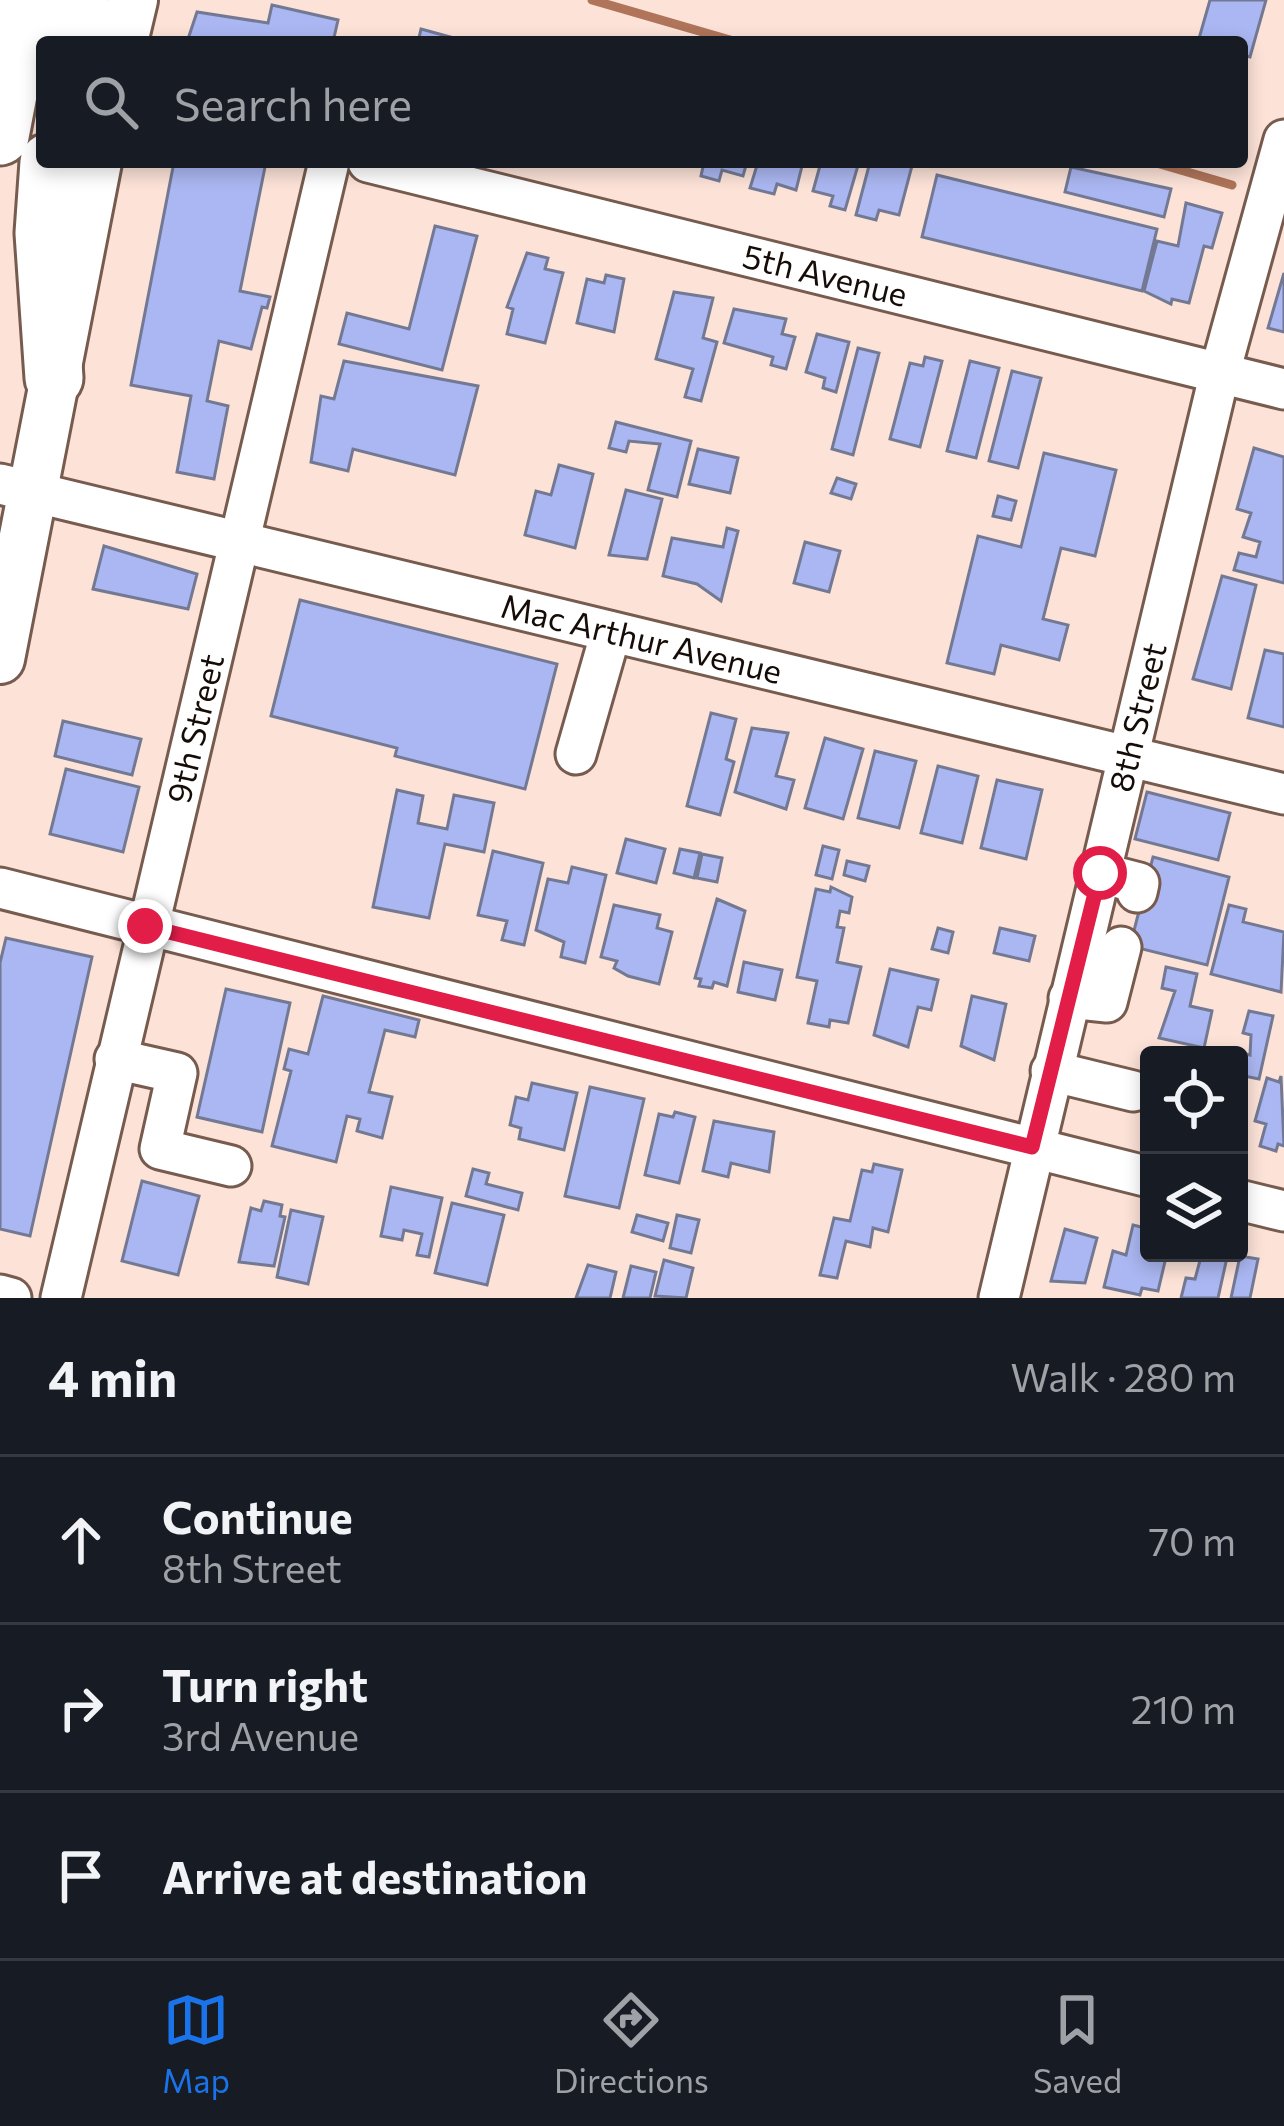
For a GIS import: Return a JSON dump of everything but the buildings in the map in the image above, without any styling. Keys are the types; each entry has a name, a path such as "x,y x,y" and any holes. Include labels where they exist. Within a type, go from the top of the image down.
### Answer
{"highway":[{"path":"0,136 26,0"},
{"path":"71,36 80,0"},
{"path":"49,168 44,233 53,378"}],"main road":[{"path":"124,36 133,0"},
{"path":"0,659 16,488 53,378 96,168"}],"street":[{"name":"8th Street","path":"999,1298 1069,998 1117,924 1100,873 1220,372 1284,140"},
{"name":"9th Street","path":"61,1298 145,926 328,168"},
{"name":"5th Avenue","path":"392,168 1284,388"},
{"name":"Mac Arthur Avenue","path":"16,488 1284,794"},
{"path":"576,754 610,632"},
{"path":"1100,873 1139,883 1117,924"},
{"path":"0,887 1140,1175"},
{"path":"115,1059 177,1073 160,1149 231,1166"},
{"path":"1051,1072 1132,1091"},
{"path":"1248,1202 1284,1211"},
{"path":"0,1295 11,1298"}],"waterway":[{"path":"592,0 716,36"},
{"path":"1174,168 1232,185"}],"route":[{"path":"145,926 1032,1147 1100,873"}]}
